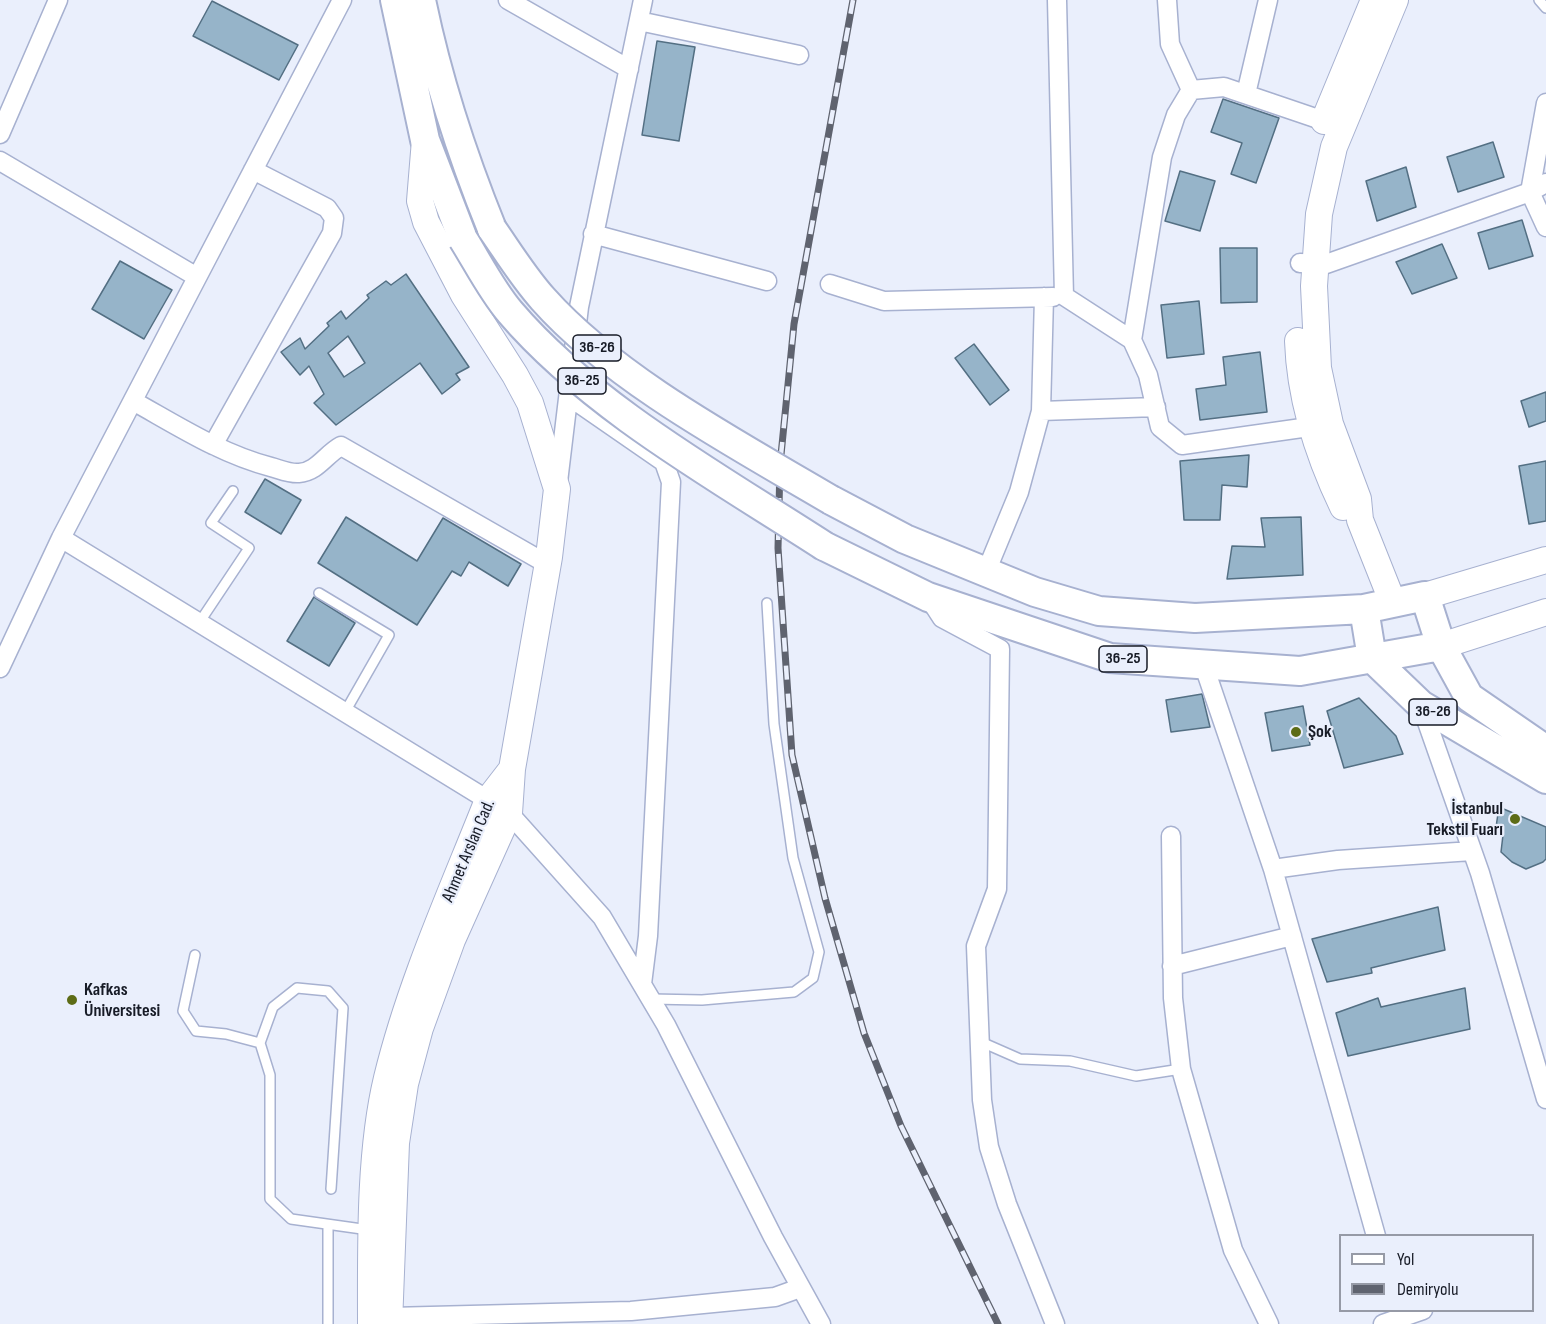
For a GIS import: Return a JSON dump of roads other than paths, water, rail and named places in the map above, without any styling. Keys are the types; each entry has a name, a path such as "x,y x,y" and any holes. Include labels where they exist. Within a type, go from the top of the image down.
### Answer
{"main road":[{"name":"36-25","path":"395,0 425,140 463,239 509,311 571,372 656,437 824,546 928,597 1110,658 1300,671 1442,646"},
{"name":"36-26","path":"421,0 429,44 471,178 492,229 543,300 620,368 728,438 831,500 904,538 986,572"},
{"path":"986,572 1035,592 1099,611 1195,618 1364,609 1425,596"},
{"name":"36-26","path":"1425,596 1442,646 1468,697 1546,750"},
{"path":"1364,609 1372,658"},
{"name":"36-26","path":"1372,658 1421,705 1546,779"}],"street":[{"path":"0,134 58,0"},
{"path":"0,668 61,538 342,0"},
{"path":"508,0 629,69"},
{"path":"557,489 570,397 579,307 643,0"},
{"path":"1057,0 1064,296"},
{"path":"1167,0 1170,44 1191,90"},
{"path":"1246,94 1268,0"},
{"path":"1374,0 1332,123 1323,190 1307,263 1321,425 1358,499 1360,520 1393,603"},
{"path":"1332,123 1395,0"},
{"path":"639,21 799,54"},
{"path":"1191,90 1224,87 1332,123"},
{"path":"1132,340 1162,157 1176,116 1191,90"},
{"path":"1546,104 1530,192 1546,227"},
{"path":"425,140 420,195 426,222 464,295 530,403 557,489"},
{"path":"0,161 197,277"},
{"path":"213,445 332,233 334,218 327,208 253,170"},
{"path":"1307,263 1326,264 1530,192 1546,183"},
{"path":"593,234 767,281"},
{"path":"830,284 884,301 1064,296 1132,340 1148,375 1160,427 1182,445 1321,425"},
{"path":"986,572 1019,492 1041,411 1044,297"},
{"path":"570,397 664,462 671,482 646,992"},
{"path":"133,401 213,445 251,461 298,473 312,469 341,446 547,564"},
{"path":"1041,411 1156,406"},
{"name":"Ahmet Arslan Cad.","path":"383,1322 396,1143 405,1084 420,1028 512,769 547,564 557,489"},
{"path":"61,538 498,806 602,917 646,992 821,1324"},
{"path":"1425,596 1546,560"},
{"path":"928,597 942,618 1000,649 997,889 976,946 982,1100 989,1147 1007,1204 1055,1324"},
{"path":"1442,646 1546,612"},
{"path":"1204,666 1273,869 1375,1234"},
{"path":"1421,705 1472,851 1546,1099"},
{"name":"Ahmet Arslan Cad.","path":"383,1322 373,1230 377,1141 386,1080 406,1011 498,806"},
{"path":"1171,836 1172,966 1181,1070 1233,1250 1269,1324"},
{"path":"1273,869 1338,860 1472,851"},
{"path":"1172,966 1292,936"},
{"path":"383,1322 575,1318 775,1297 801,1288"},
{"path":"1394,1318 1419,1312"}],"lane":[{"path":"1539,0 1546,8"},
{"path":"199,623 249,549 211,523 233,490"},
{"path":"319,593 389,635 345,712"},
{"path":"646,992 702,1000 794,992 813,978 819,952 794,858 774,724 767,603"},
{"path":"195,955 183,1011 196,1031 225,1034 260,1043"},
{"path":"331,1189 343,1008 328,991 297,988 273,1007 260,1043 270,1075 270,1199 291,1219 328,1226 373,1230"},
{"path":"978,1041 1020,1059 1070,1061 1136,1076 1181,1070"},
{"path":"328,1226 328,1324"}],"railway":[{"path":"853,0 794,324 780,465 778,548 792,755 825,898 864,1033 901,1126 998,1324"}],"place":[{"name":"Şok","path":"1296,732"},
{"name":"İstanbul Tekstil Fuarı","path":"1515,819"},
{"name":"Kafkas Üniversitesi","path":"72,1000"}]}
